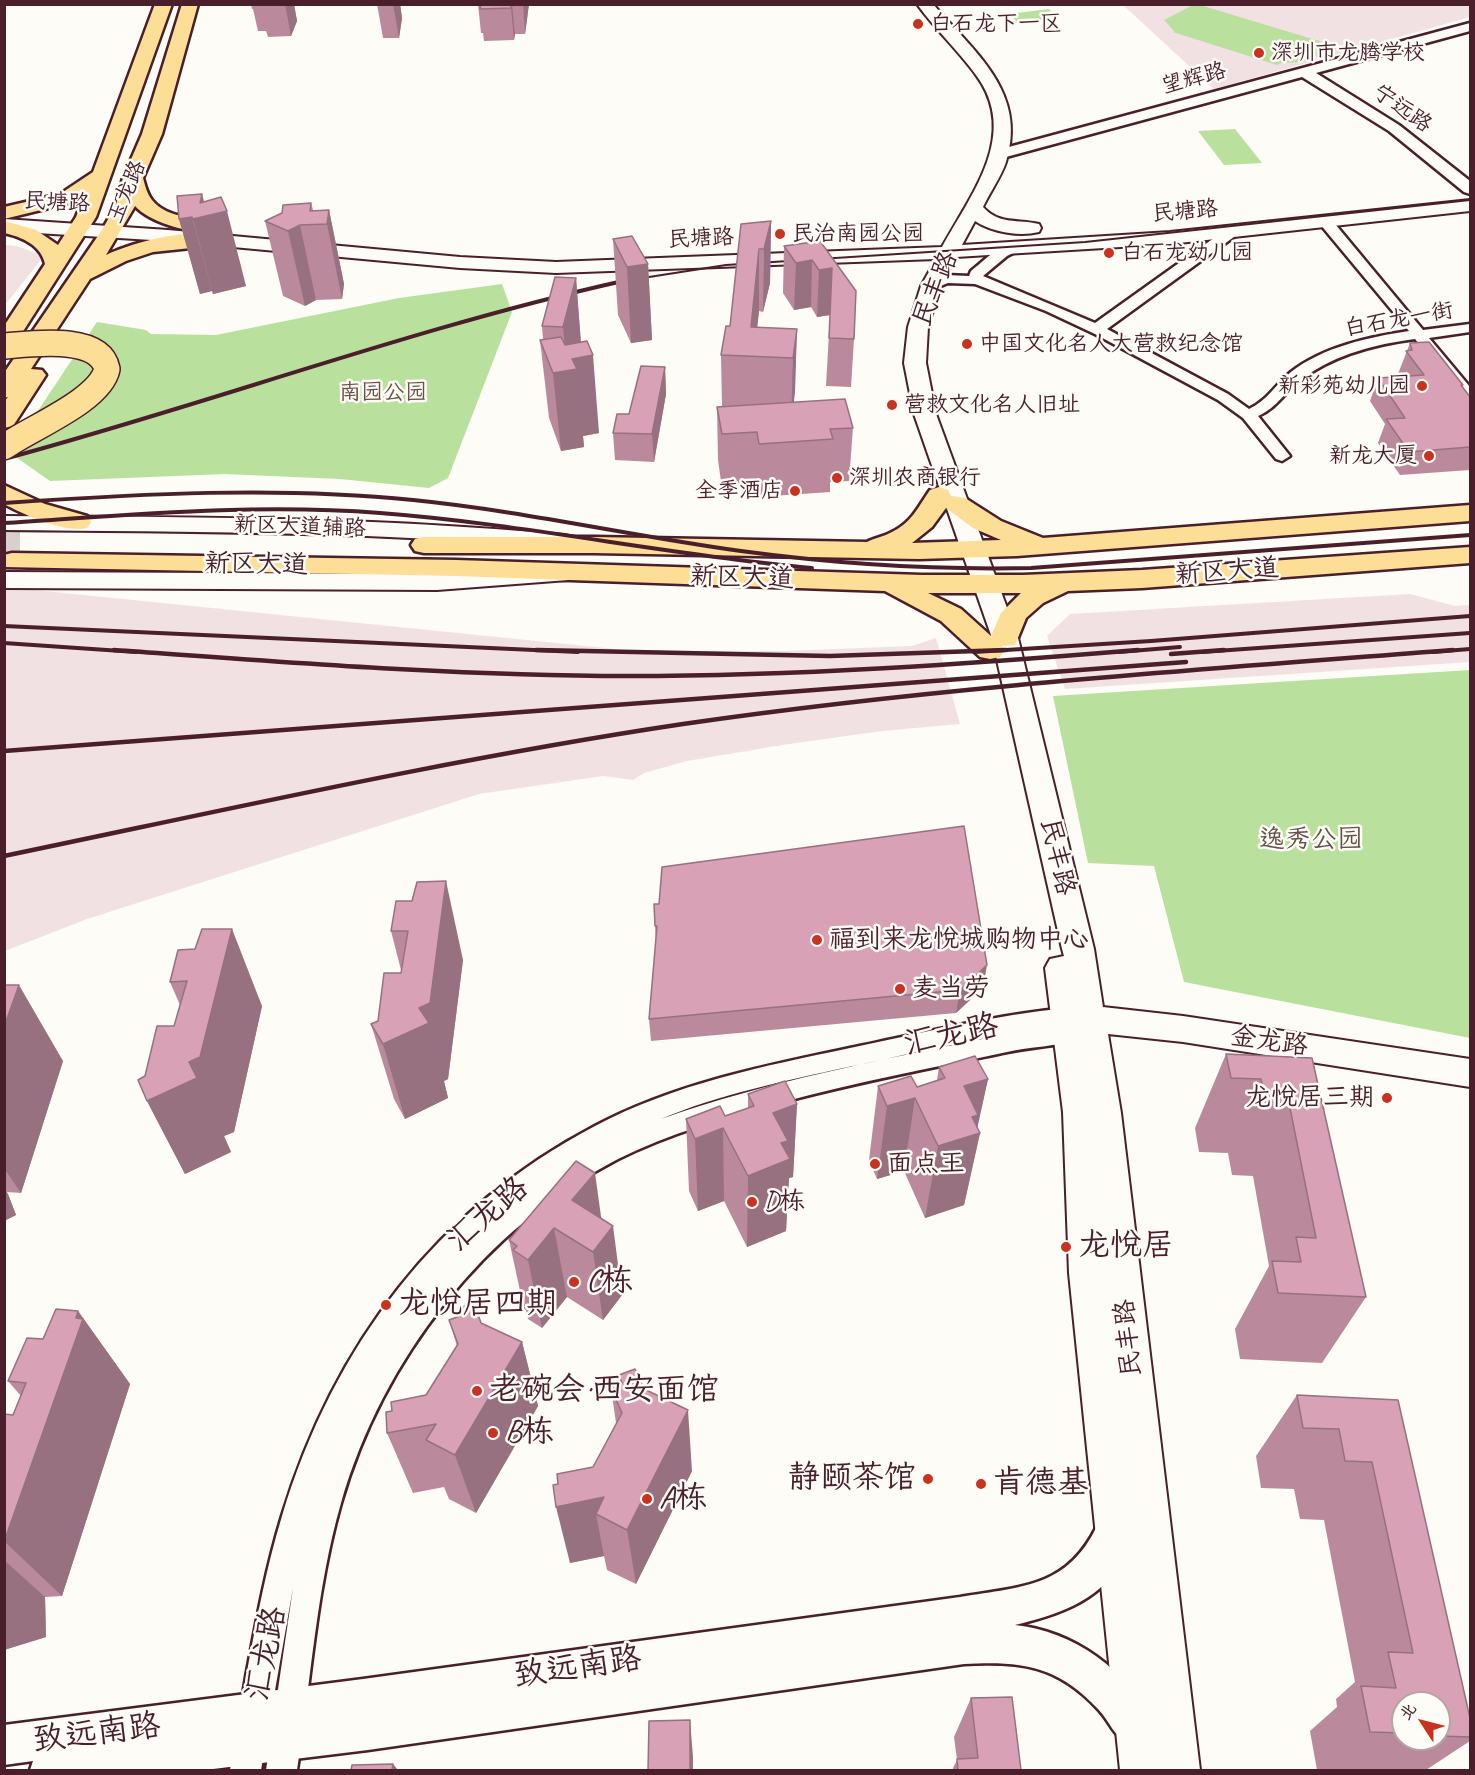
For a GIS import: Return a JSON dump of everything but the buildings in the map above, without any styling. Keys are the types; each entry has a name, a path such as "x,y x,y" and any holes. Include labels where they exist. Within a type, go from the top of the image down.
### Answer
{"main road":[{"name":"民丰路","path":"913,4 969,67 984,92 991,116 988,146 982,163 925,285 918,327 916,372 948,499 979,583 998,644 1078,949 1080,1112 1088,1273 1140,1755"},
{"name":"民丰路","path":"924,4 993,84 1004,118 1005,132 1000,154 973,207 945,240"},
{"path":"162,9 189,8"},
{"name":"玉龙路","path":"4,391 115,224 152,135 189,8"},
{"name":"玉龙路","path":"4,345 31,307 41,287 83,222 101,182 162,9"},
{"path":"4,213 67,198 101,182 132,184 141,199 152,210 219,234"},
{"path":"1444,189 1470,192"},
{"name":"民塘路","path":"945,240 1016,248 1233,231 1325,221 1470,192"},
{"path":"973,207 983,219 993,224 1032,228"},
{"name":"民塘路","path":"4,213 542,268 634,267 844,257 945,240 1054,227"},
{"name":"民塘路","path":"1076,226 1165,220"},
{"name":"民塘路","path":"4,226 83,222"},
{"path":"4,226 34,237 49,250 56,260 82,275"},
{"name":"民塘路","path":"219,234 491,250 636,250 828,239"},
{"path":"4,421 62,332 82,275 110,260 143,247 219,234"},
{"path":"844,257 887,263 912,275 925,285"},
{"path":"4,316 41,287"},
{"path":"4,345 50,343 77,345 104,357 108,367 104,379 90,393 4,447"},
{"path":"4,493 36,510 78,522"},
{"path":"859,549 886,544 908,535 920,527 933,510 948,499 976,519 1008,534 1064,546"},
{"name":"新区大道","path":"10,551 594,545 967,550 1064,546 1470,513"},
{"name":"新区大道辅路","path":"10,551 78,522 458,531 594,545"},
{"name":"新区大道","path":"10,551 589,573 979,583 1065,582 1470,555"},
{"path":"872,582 906,590 998,644 1005,629 1027,603 1050,587 1065,582"},
{"name":"民丰路","path":"1079,1025 1104,1113 1178,1770"},
{"name":"金龙路","path":"1079,1025 1183,1029 1470,1073"},
{"name":"金龙路","path":"1079,1025 1470,1092"}],"street":[{"name":"望辉路","path":"1000,154 1470,27"},
{"name":"宁远路","path":"1304,72 1394,128 1470,192"},
{"path":"1325,221 1422,335 1470,396"},
{"path":"1097,330 1233,231"},
{"path":"1016,248 1002,253 976,274 976,278 1097,330 1223,398 1248,415 1263,430 1282,456"},
{"path":"925,285 958,278 982,281"},
{"name":"白石龙一街","path":"1248,415 1264,408 1297,375 1336,353 1369,342 1470,328"},
{"name":"汇龙路","path":"268,1742 281,1581 306,1486 340,1403 384,1326 410,1289 475,1221 507,1194 585,1143 668,1105 709,1091 753,1079 1002,1024 1079,1025"},
{"name":"汇龙路","path":"268,1742 324,1515 338,1468 356,1424 396,1351 429,1304 458,1267 511,1215 553,1183 594,1158 639,1136 691,1117 784,1091 1039,1036 1079,1025"},
{"name":"致远南路","path":"4,1745 268,1742 369,1697 960,1616 1011,1607 1071,1587 1088,1576 1101,1561 1110,1544 1115,1526"},
{"name":"致远南路","path":"50,1770 964,1645 997,1643 1026,1645 1057,1656 1084,1671 1107,1689 1126,1712 1140,1755"}],"shaded area":[{"name":"深圳市龙腾学校","path":"1470,4 1470,17 1214,89 1123,5"},
{"path":"5,245 17,246 44,256 5,305"},
{"path":"5,587 635,651 784,651 912,646 936,638 960,724 882,731 687,761 644,773 633,780 603,776 479,794 87,919 5,951"},
{"path":"1410,594 1455,606 1470,605 1470,662 1065,689 1047,636 1070,614"}],"green space":[{"path":"1188,5 1200,5 1339,47 1331,51 1316,46 1317,56 1302,62 1277,65 1173,32 1164,20 1191,6"},
{"path":"1049,9 1059,19 1018,23 1009,14"},
{"path":"1235,129 1262,163 1224,165 1198,131"},
{"name":"南园公园","path":"502,284 512,312 448,478 429,488 340,479 225,474 50,481 10,453 97,322 146,330 151,334 216,335 399,298"},
{"name":"逸秀公园","path":"1470,670 1470,1038 1184,982 1154,866 1088,863 1053,696"}],"tunnel":[{"path":"4,540 20,540"}],"railway":[{"path":"622,281 726,265 1085,242 1470,200"},
{"path":"4,459 390,343 622,281"},
{"path":"617,282 622,281"},
{"path":"4,503 208,493 260,492 362,496 495,510 777,556 849,563 958,568 1031,568 1470,535"},
{"path":"4,523 192,511 333,510 488,524 812,568"},
{"path":"974,652 1151,641 1470,616"},
{"path":"4,626 578,652"},
{"path":"1202,652 1470,633"},
{"path":"4,643 136,652"},
{"path":"1119,652 1180,647"},
{"path":"1433,652 1470,649"},
{"path":"114,650 435,671 628,676 756,674 883,668 1138,650"},
{"path":"536,650 830,656 1006,650"},
{"path":"1171,654 1224,650"},
{"path":"4,856 428,768 683,724 971,690 1164,672 1453,650"},
{"path":"4,751 1186,662"}],"place":[{"name":"白石龙下一区","path":"918,24"},
{"name":"深圳市龙腾学校","path":"1259,53"},
{"name":"民治南园公园","path":"780,234"},
{"name":"白石龙幼儿园","path":"1109,253"},
{"name":"中国文化名人大营救纪念馆","path":"967,344"},
{"name":"新彩苑幼儿园","path":"1422,386"},
{"name":"营救文化名人旧址","path":"892,405"},
{"name":"新龙大厦","path":"1429,456"},
{"name":"深圳农商银行","path":"837,478"},
{"name":"全季酒店","path":"795,491"},
{"name":"福到来龙悦城购物中心","path":"817,940"},
{"name":"麦当劳","path":"900,989"},
{"name":"龙悦居三期","path":"1387,1098"},
{"name":"面点王","path":"875,1164"},
{"name":"D栋","path":"752,1202"},
{"name":"龙悦居","path":"1066,1247"},
{"name":"C栋","path":"574,1282"},
{"name":"龙悦居四期","path":"386,1305"},
{"name":"老碗会·西安面馆","path":"477,1391"},
{"name":"B栋","path":"493,1433"},
{"name":"静颐茶馆","path":"928,1479"},
{"name":"肯德基","path":"981,1484"},
{"name":"A栋","path":"647,1499"}]}
